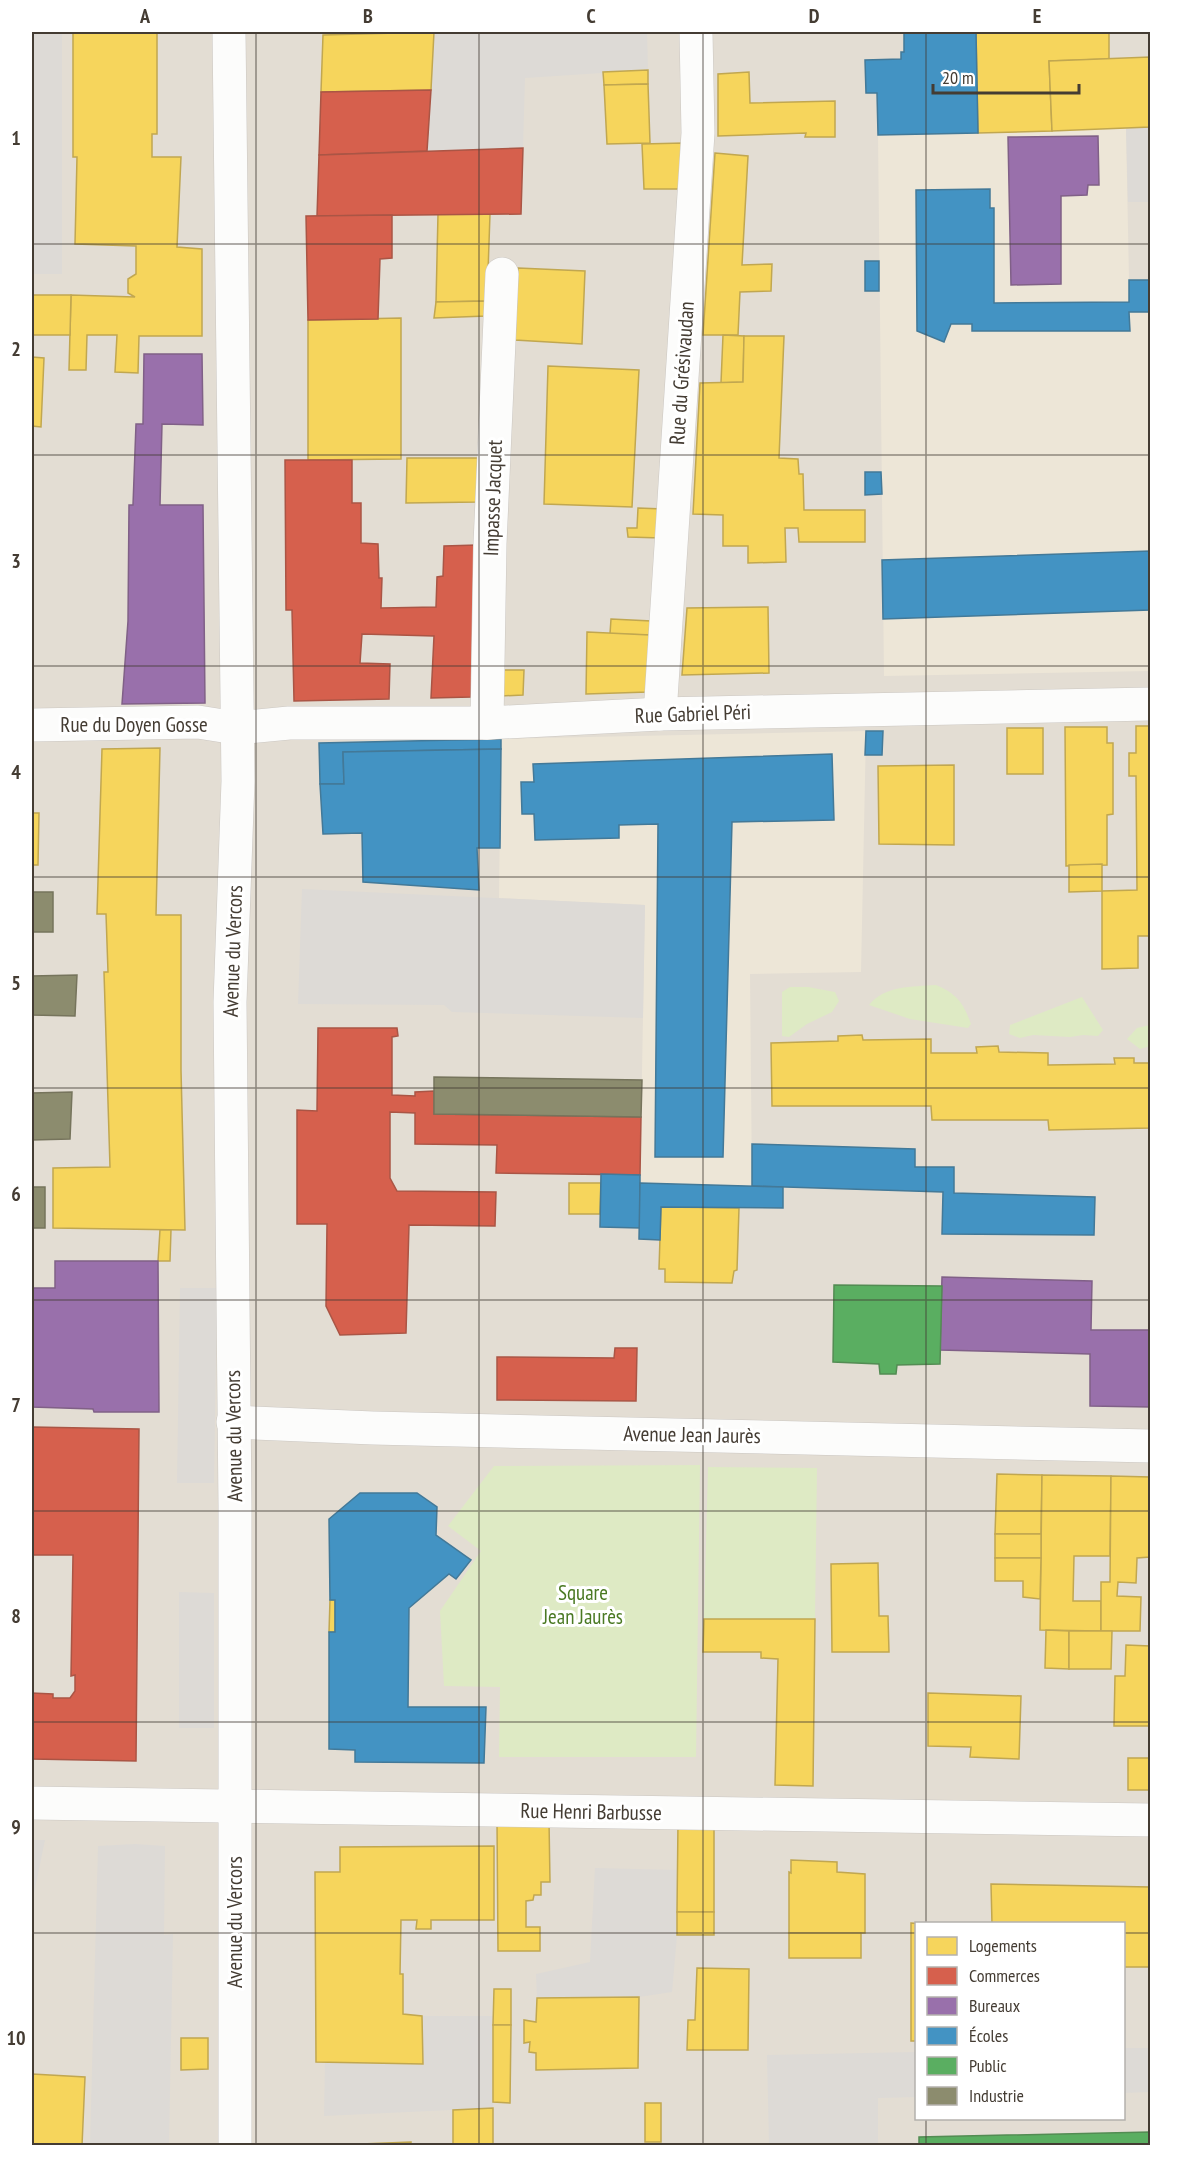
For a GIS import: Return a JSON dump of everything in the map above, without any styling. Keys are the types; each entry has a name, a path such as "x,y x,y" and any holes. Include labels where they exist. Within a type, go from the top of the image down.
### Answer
{"street":[{"name":"Avenue du Vercors","path":"229,32 238,781 230,1002 235,2145"},
{"name":"Rue du Grésivaudan","path":"660,714 698,133 696,32"},
{"name":"Impasse Jacquet","path":"487,723 490,544 502,274"},
{"name":"Rue Gabriel Péri","path":"236,728 289,723 487,723 660,714 1150,704"},
{"name":"Rue du Doyen Gosse","path":"32,725 198,722 236,728"},
{"name":"Avenue Jean Jaurès","path":"233,1422 373,1428 1150,1446"},
{"name":"Rue Henri Barbusse","path":"32,1803 1150,1820"}],"shaded area":[{"path":"32,32 1150,32 1150,2145 32,2146"},
{"path":"32,32 62,32 62,274 32,274"},
{"path":"434,32 647,32 648,70 525,78 523,148 427,151"},
{"path":"1150,127 1150,202 1128,202 1126,128"},
{"path":"1126,128 1129,280 1150,280 1150,671 884,676 878,135"},
{"path":"866,731 861,972 750,974 752,1186 640,1183 645,905 499,898 501,739"},
{"path":"302,889 645,905 643,1018 452,1012 444,1005 298,1004"},
{"path":"180,1288 217,1288 214,1483 177,1483"},
{"path":"179,1592 214,1593 214,1728 179,1728"},
{"path":"32,1840 45,1840 32,1903"},
{"path":"135,1844 165,1846 164,1935 173,1934 169,2145 90,2145 98,1846"},
{"path":"595,1868 678,1870 677,1935 672,1992 639,1997 537,1998 536,1974 590,1962"},
{"path":"422,2016 493,2016 493,2108 324,2116 325,2062 423,2064"},
{"path":"1125,2048 1150,2048 1150,2092 1125,2093"},
{"path":"915,2052 915,2097 878,2098 878,2145 769,2145 767,2055"}],"green space":[{"path":"936,985 954,995 962,1004 971,1024 968,1028 910,1019 869,1005 875,998 891,990"},
{"path":"790,987 808,987 835,992 839,1001 832,1012 807,1024 789,1037 782,1036 782,992"},
{"path":"1082,997 1103,1030 1098,1036 1033,1035 1020,1038 1009,1034 1010,1025"},
{"path":"1150,1025 1150,1046 1140,1049 1127,1039 1137,1028"},
{"name":"Square Jean Jaurès","path":"700,1465 696,1757 499,1757 500,1687 444,1686 440,1611 481,1551 448,1526 494,1466"},
{"path":"708,1467 817,1468 815,1619 704,1619"}],"building: Logements":[{"path":"73,32 157,33 157,134 152,134 152,157 181,157 177,247 202,249 202,336 139,336 138,373 115,372 117,335 87,335 86,370 69,370 71,295 135,297 128,293 128,279 136,274 136,246 75,244 77,157 73,157"},
{"path":"341,32 434,32 341,34"},
{"path":"434,32 431,90 321,92 323,35"},
{"path":"976,32 1109,32 1109,59 1049,61 1052,131 978,133"},
{"path":"1150,57 1150,127 1052,131 1049,61"},
{"path":"648,70 648,84 604,85 603,72"},
{"path":"749,72 750,103 835,101 835,137 805,137 806,133 718,136 718,74"},
{"path":"648,84 650,143 607,144 604,85"},
{"path":"684,143 681,189 644,189 642,144"},
{"path":"715,153 748,156 742,265 772,264 771,291 740,292 738,335 703,335"},
{"path":"438,214 490,214 487,301 436,302"},
{"path":"518,268 585,271 582,344 515,340"},
{"path":"32,295 71,295 70,335 32,335"},
{"path":"487,301 486,316 434,318 436,302"},
{"path":"401,318 401,459 308,460 308,320"},
{"path":"723,335 744,336 743,382 721,383"},
{"path":"744,336 784,336 779,458 798,459 799,474 803,474 804,510 865,510 865,542 799,542 798,528 785,528 786,562 748,563 748,546 723,546 723,515 693,514 700,383 743,382"},
{"path":"32,357 44,358 41,427 32,426"},
{"path":"548,366 639,370 632,507 544,504"},
{"path":"407,458 480,458 478,502 406,503"},
{"path":"638,508 663,509 661,538 628,537 627,528 637,528"},
{"path":"768,607 769,673 682,675 687,608"},
{"path":"611,619 651,621 650,635 610,634"},
{"path":"587,632 650,635 648,692 586,694"},
{"path":"502,670 524,670 523,695 501,696"},
{"path":"1136,726 1150,726 1150,936 1138,936 1138,968 1102,969 1102,891 1137,890 1136,776 1129,776 1129,753 1136,753"},
{"path":"1065,727 1107,727 1107,743 1113,743 1113,814 1107,815 1107,865 1066,866"},
{"path":"1007,728 1043,728 1043,774 1007,774"},
{"path":"160,748 156,915 181,915 181,1070 185,1230 53,1228 53,1168 110,1167 104,972 108,972 106,914 97,914 102,749"},
{"path":"954,765 954,845 879,844 878,766"},
{"path":"32,813 39,813 38,865 32,865"},
{"path":"1102,864 1102,891 1069,892 1069,865"},
{"path":"862,1035 863,1040 931,1039 931,1053 977,1053 976,1047 998,1046 999,1052 1048,1053 1048,1065 1115,1064 1114,1058 1134,1058 1134,1063 1150,1063 1150,1128 1049,1130 1048,1120 932,1120 931,1106 772,1106 771,1043 838,1041 838,1036"},
{"path":"569,1183 601,1183 600,1214 569,1214"},
{"path":"661,1207 739,1208 737,1270 734,1271 732,1283 665,1282 665,1269 659,1269"},
{"path":"160,1230 171,1230 170,1261 158,1261"},
{"path":"997,1474 1042,1475 1041,1534 995,1534"},
{"path":"1042,1475 1111,1476 1110,1556 1074,1556 1073,1601 1101,1601 1101,1631 1040,1630"},
{"path":"1111,1476 1150,1477 1150,1557 1137,1558 1136,1583 1118,1582 1117,1596 1141,1597 1140,1631 1101,1631 1101,1582 1110,1582"},
{"path":"995,1534 1041,1534 1041,1558 995,1558"},
{"path":"995,1558 1041,1558 1040,1599 1023,1597 1023,1581 995,1581"},
{"path":"878,1563 879,1616 888,1616 889,1652 832,1652 831,1564"},
{"path":"330,1600 335,1600 335,1632 329,1632"},
{"path":"704,1619 815,1619 813,1786 775,1785 778,1659 761,1658 761,1652 703,1652"},
{"path":"1046,1630 1069,1631 1069,1669 1045,1668"},
{"path":"1069,1631 1112,1631 1111,1669 1069,1669"},
{"path":"1126,1645 1150,1646 1150,1726 1114,1726 1115,1676 1125,1676"},
{"path":"928,1693 1021,1696 1019,1759 970,1757 971,1747 928,1746"},
{"path":"1128,1758 1150,1758 1150,1790 1128,1790"},
{"path":"497,1820 549,1820 550,1882 541,1882 541,1895 534,1895 533,1900 526,1901 526,1927 540,1927 540,1951 498,1951"},
{"path":"678,1822 714,1822 714,1912 677,1912"},
{"path":"494,1846 494,1920 431,1920 431,1929 416,1929 417,1920 401,1920 400,1974 403,1974 403,2014 422,2016 423,2064 316,2062 315,1872 340,1872 340,1847"},
{"path":"791,1860 837,1862 837,1872 865,1874 865,1933 789,1933"},
{"path":"991,1884 1150,1887 1150,1967 1125,1967 1125,1922 992,1922"},
{"path":"677,1912 714,1912 714,1935 677,1935"},
{"path":"911,1923 915,1923 915,2041 911,2041"},
{"path":"789,1933 861,1933 861,1958 789,1958"},
{"path":"697,1968 749,1969 748,2050 687,2050 688,2020 695,2020"},
{"path":"494,1989 511,1989 511,2025 493,2025"},
{"path":"639,1997 638,2068 536,2070 536,2053 529,2052 530,2042 524,2043 524,2020 536,2022 537,1998"},
{"path":"493,2025 511,2025 510,2103 493,2102"},
{"path":"181,2038 208,2038 208,2069 181,2070"},
{"path":"32,2074 85,2077 82,2146 32,2146"},
{"path":"645,2103 661,2103 661,2142 645,2142"},
{"path":"493,2108 493,2146 453,2146 453,2110"},
{"path":"411,2142 411,2146 336,2146 336,2145"}],"building: Commerces":[{"path":"431,90 427,151 319,155 321,92"},
{"path":"523,148 521,214 317,216 319,155"},
{"path":"392,215 392,258 380,259 378,319 308,320 306,216"},
{"path":"285,460 352,460 352,503 361,503 361,543 378,544 379,578 382,578 381,608 436,607 437,577 443,576 444,546 477,545 471,697 431,698 434,636 362,634 360,663 390,664 389,699 294,701 292,610 286,610"},
{"path":"318,1028 397,1028 398,1036 392,1037 392,1095 415,1096 415,1092 434,1091 434,1114 641,1117 640,1175 496,1173 497,1145 415,1144 415,1113 390,1112 390,1178 397,1191 496,1192 495,1226 409,1225 406,1333 340,1335 326,1306 327,1224 297,1224 297,1110 317,1111"},
{"path":"615,1348 637,1348 636,1401 497,1400 497,1357 614,1358"},
{"path":"32,1427 139,1429 136,1761 32,1759 32,1693 53,1694 53,1698 70,1698 75,1691 75,1675 71,1676 73,1555 32,1555"}],"building: Bureaux":[{"path":"1098,136 1099,185 1088,185 1087,195 1061,196 1061,284 1011,285 1008,137"},
{"path":"144,354 202,354 203,425 162,424 160,505 203,505 205,703 122,704 128,621 129,505 133,505 136,424 143,424"},
{"path":"55,1261 158,1261 159,1412 94,1412 93,1409 32,1407 32,1288 55,1288"},
{"path":"942,1277 1092,1281 1091,1330 1150,1330 1150,1407 1090,1406 1090,1354 940,1350"}],"building: Écoles":[{"path":"904,32 976,32 978,133 878,135 877,93 866,93 865,60 901,59 901,52 904,52"},
{"path":"990,189 990,208 994,208 994,303 1129,302 1129,280 1150,280 1150,312 1129,312 1130,331 972,331 972,324 951,324 944,342 917,331 916,190"},
{"path":"865,261 879,261 879,291 865,291"},
{"path":"865,472 881,472 882,494 865,495"},
{"path":"1150,551 1150,610 883,619 882,560"},
{"path":"866,731 883,731 882,755 865,755"},
{"path":"501,739 501,749 343,752 344,784 320,784 319,743"},
{"path":"501,749 500,848 477,848 479,890 363,882 362,833 323,834 320,784 344,784 343,752"},
{"path":"832,754 834,820 732,822 723,1157 655,1157 658,824 619,825 619,838 535,840 534,814 522,814 521,782 534,782 533,764"},
{"path":"752,1144 915,1149 915,1167 954,1167 954,1193 1095,1197 1094,1235 942,1234 943,1192 752,1186"},
{"path":"601,1174 640,1175 640,1228 600,1227"},
{"path":"640,1183 783,1187 783,1208 661,1207 660,1240 639,1239"},
{"path":"360,1493 417,1493 437,1507 436,1535 471,1560 456,1579 449,1574 409,1608 408,1707 486,1707 484,1763 355,1762 355,1750 329,1749 329,1632 335,1632 335,1600 330,1600 329,1519"}],"building: Public":[{"path":"834,1285 942,1286 940,1364 897,1365 896,1374 880,1374 879,1364 833,1362"},
{"path":"1150,2132 1150,2146 919,2146 919,2137"}],"building: Industrie":[{"path":"32,892 53,892 53,932 32,932"},
{"path":"77,975 75,1016 32,1015 32,976"},
{"path":"434,1077 642,1080 641,1117 434,1114"},
{"path":"72,1092 70,1139 32,1140 32,1093"},
{"path":"32,1187 45,1187 45,1228 32,1228"}]}
